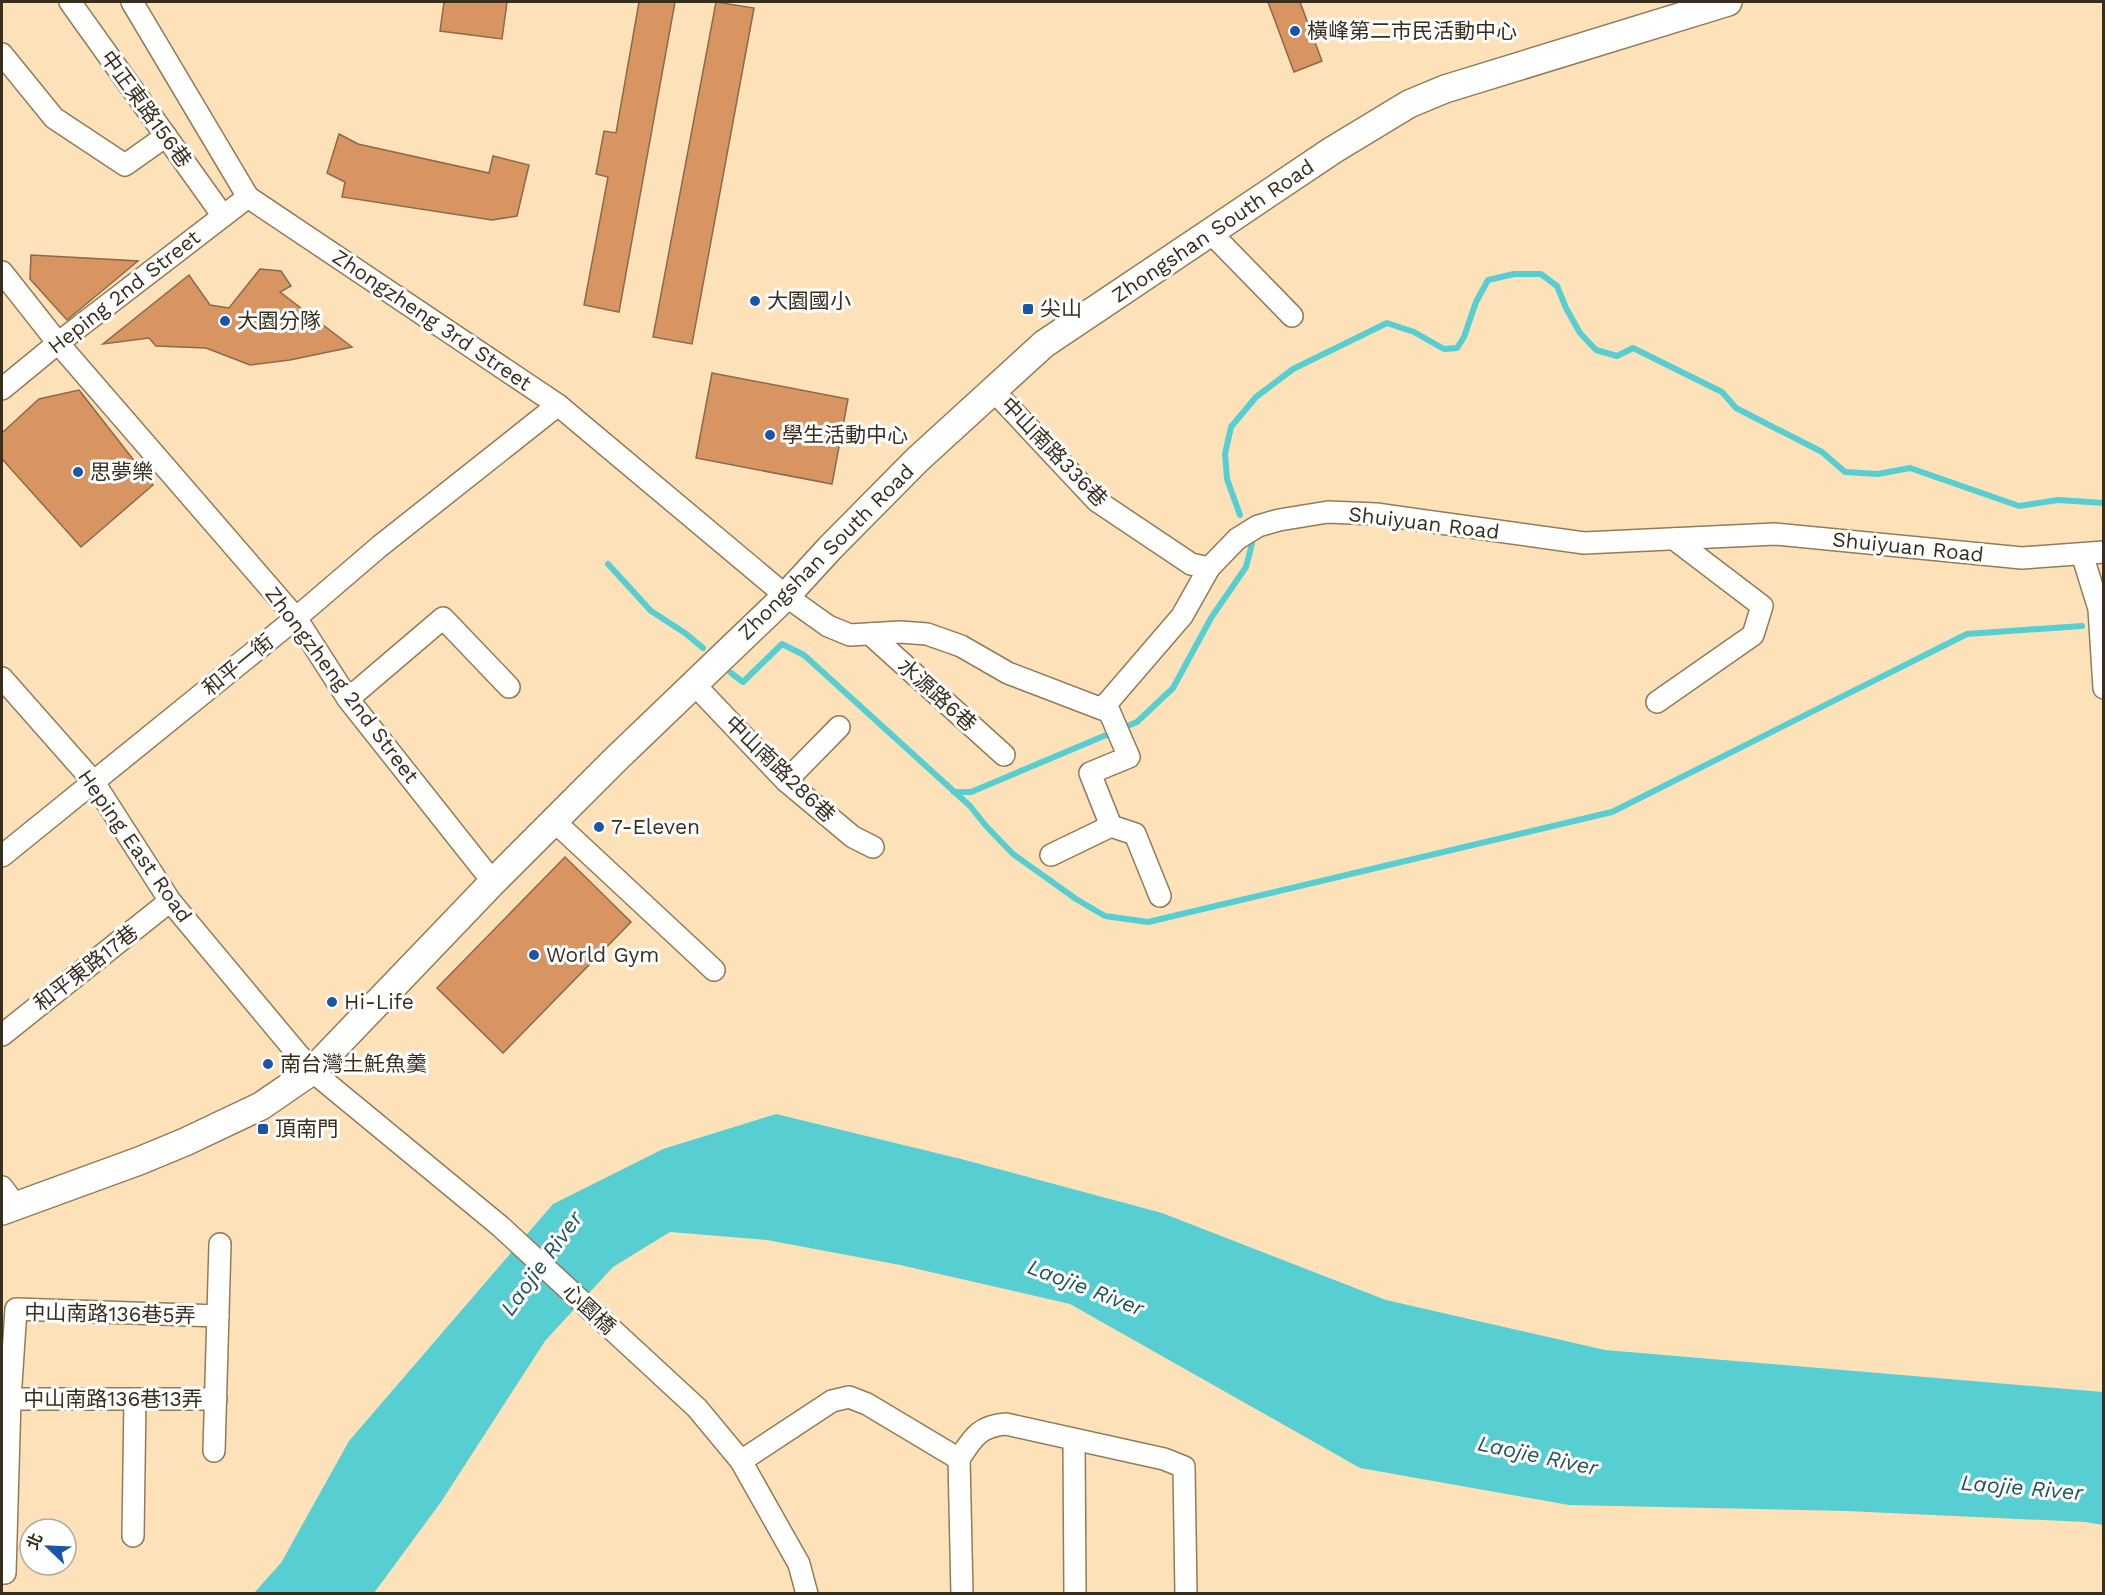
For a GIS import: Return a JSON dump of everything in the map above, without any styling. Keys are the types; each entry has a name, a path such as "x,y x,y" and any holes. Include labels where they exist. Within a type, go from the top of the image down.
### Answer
{"main road":[{"name":"Zhongshan South Road","path":"6,1201 139,1161 185,1142 261,1106 312,1071 493,882 693,683 786,596 917,460 1044,344 1333,150 1409,104 1445,89 1728,2"}],"street":[{"name":"中正東路156巷","path":"70,2 223,216"},
{"name":"Zhongzheng 3rd Street","path":"132,2 248,197 558,405 786,596"},
{"path":"2,54 54,117 126,165 166,136"},
{"name":"Heping 2nd Street","path":"2,389 58,343 248,197"},
{"path":"1210,232 1292,316"},
{"name":"Zhongzheng 2nd Street","path":"2,272 58,343 297,618 348,699 493,882"},
{"name":"中山南路336巷","path":"993,389 1096,501 1191,564 1209,568"},
{"name":"和平一街","path":"2,856 297,618 380,546 558,405"},
{"name":"Shuiyuan Road","path":"1109,711 1182,616 1209,568 1237,539 1258,526 1279,520 1328,513 1376,514 1584,543 1775,534 2022,558 2103,552"},
{"path":"1657,702 1753,635 1762,606 1674,538"},
{"path":"2082,554 2099,609 2103,688"},
{"path":"786,596 828,626 850,635 900,632 927,634 961,646 1008,673 1109,711 1128,757 1090,773 1111,826"},
{"path":"348,699 443,618 509,687"},
{"name":"水源路6巷","path":"870,634 1004,755"},
{"name":"Heping East Road","path":"2,678 93,781 170,902 312,1071 500,1226"},
{"name":"中山南路286巷","path":"693,683 786,780 854,837 873,847"},
{"path":"786,780 839,727"},
{"path":"554,821 714,970"},
{"path":"1052,855 1111,826 1135,834 1160,896"},
{"name":"和平東路17巷","path":"2,1035 170,902"},
{"name":"心園橋","path":"500,1226 697,1408 741,1461 799,1564 807,1593"},
{"path":"214,1451 220,1244"},
{"name":"中山南路136巷5弄","path":"6,1395 16,1309 218,1316"},
{"path":"3,1573 6,1395"},
{"name":"中山南路136巷13弄","path":"6,1395 216,1399"},
{"path":"741,1461 832,1401 849,1397 867,1404 959,1459"},
{"path":"133,1536 135,1399"},
{"path":"962,1593 959,1459 974,1437 992,1425 1006,1424 1164,1459 1184,1467 1186,1593"},
{"path":"1074,1440 1075,1593"}],"water":[{"name":"Laojie River","path":"776,1114 961,1159 1162,1213 1386,1300 1605,1350 2103,1392 2103,1525 2085,1522 1847,1511 1569,1505 1360,1468 1070,1304 900,1265 767,1240 670,1232 613,1267 545,1341 441,1502 374,1593 253,1594 281,1563 349,1441 553,1204 663,1149"}],"building":[{"path":"444,2 507,2 502,39 440,31"},
{"path":"639,2 675,2 619,312 584,305 608,177 596,174 604,131 616,133"},
{"path":"716,2 754,8 692,344 653,337"},
{"name":"橫峰第二市民活動中心","path":"1268,2 1300,2 1322,61 1294,72"},
{"path":"339,134 358,144 489,173 493,156 529,165 517,216 492,220 342,197 345,182 327,173"},
{"path":"31,255 138,261 67,320 30,279"},
{"name":"大園分隊","path":"260,269 281,271 291,286 280,292 352,347 290,360 250,365 206,348 156,346 149,338 103,344 189,275 210,305 229,308"},
{"name":"學生活動中心","path":"712,373 848,399 832,484 696,458"},
{"name":"思夢樂","path":"79,390 153,485 81,547 2,459 2,433 39,399"},
{"name":"World Gym","path":"565,857 631,922 503,1053 437,988"}],"waterway":[{"path":"1240,515 1227,479 1225,454 1231,427 1256,397 1293,369 1387,323 1414,332 1444,349 1457,348 1464,337 1476,302 1488,280 1514,274 1541,274 1557,286 1580,333 1596,350 1617,356 1633,348 1722,392 1736,408 1822,452 1845,472 1878,474 1910,468 2019,506 2058,500 2104,503"},
{"path":"954,792 971,792 1137,722 1173,688 1211,618 1246,567 1252,544"},
{"path":"608,564 651,611 703,648"},
{"path":"731,673 743,682 782,644 804,655 970,806 1013,854 1076,899 1105,916 1148,922 1612,812 1967,634 2082,626"}],"place":[{"name":"橫峰第二市民活動中心","path":"1295,31"},
{"name":"大園國小","path":"755,301"},
{"name":"尖山","path":"1028,309"},
{"name":"大園分隊","path":"225,321"},
{"name":"學生活動中心","path":"770,435"},
{"name":"思夢樂","path":"78,472"},
{"name":"7-Eleven","path":"599,827"},
{"name":"World Gym","path":"534,955"},
{"name":"Hi-Life","path":"332,1002"},
{"name":"南台灣土魠魚羹","path":"268,1064"},
{"name":"頂南門","path":"263,1129"}]}
